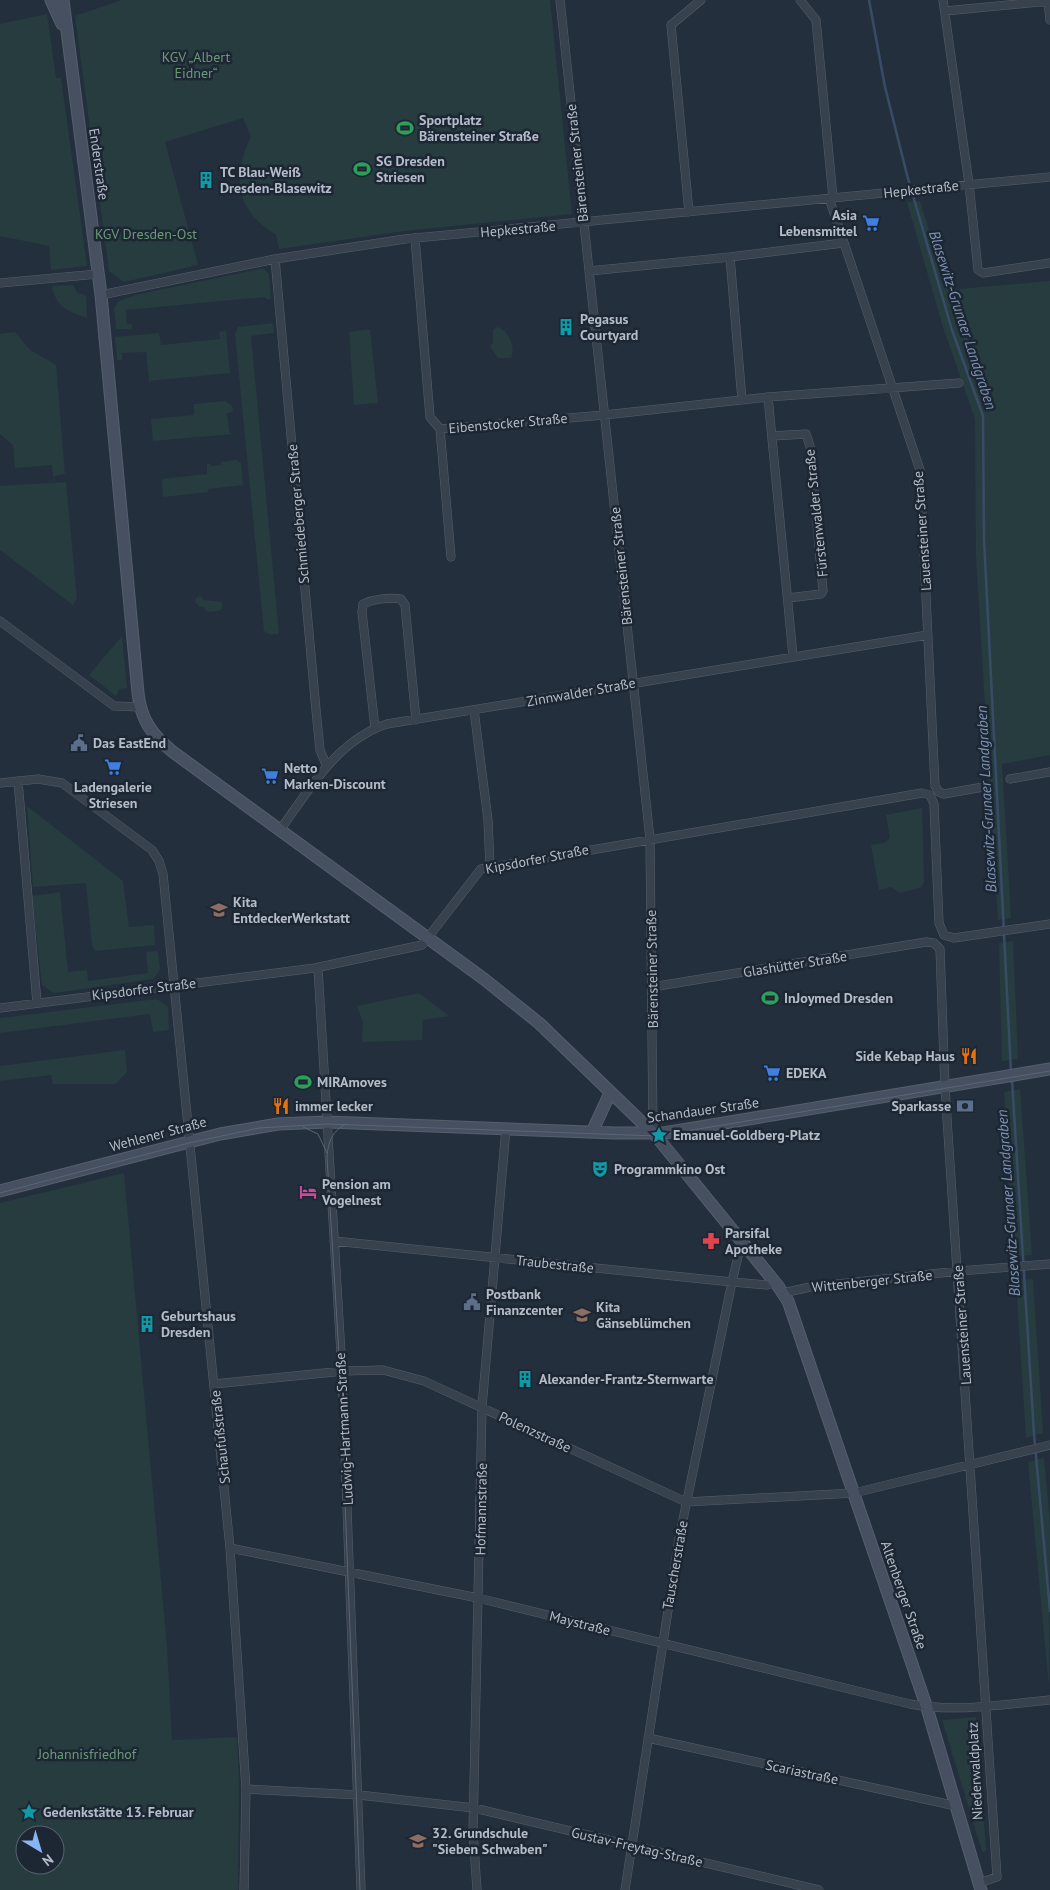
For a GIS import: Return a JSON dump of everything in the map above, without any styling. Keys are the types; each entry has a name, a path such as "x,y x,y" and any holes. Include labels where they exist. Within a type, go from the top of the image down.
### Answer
{"main road":[{"name":"Enderstraße","path":"51,0 67,37"},
{"name":"Enderstraße","path":"63,0 101,295 140,707 146,725 161,742 428,938"},
{"name":"Altenberger Straße","path":"428,938 518,1005 653,1133 784,1293 927,1708"},
{"name":"Schandauer Straße","path":"327,1122 653,1133 690,1129 1050,1069"},
{"path":"592,1132 610,1093"},
{"name":"Wehlener Straße","path":"0,1191 189,1142 262,1126 327,1122"},
{"name":"Niederwaldplatz","path":"927,1708 980,1886"}],"street":[{"name":"Bärensteiner Straße","path":"560,0 650,838 653,1133"},
{"path":"689,212 672,23 701,0"},
{"name":"Lauensteiner Straße","path":"800,0 816,20 831,198 843,243 920,470 939,924 944,935 954,938 1050,924"},
{"path":"943,0 969,184"},
{"path":"945,12 1049,1 1050,20"},
{"name":"Hepkestraße","path":"101,295 275,259 415,238 1050,177"},
{"name":"Hepkestraße","path":"969,184 978,270 983,273 1050,263"},
{"name":"Eibenstocker Straße","path":"415,238 430,417 440,430 768,397 959,383"},
{"path":"588,271 730,258 843,243"},
{"path":"730,258 742,400"},
{"name":"Schmiedeberger Straße","path":"275,259 320,750 327,767"},
{"path":"0,283 98,274"},
{"path":"768,397 793,656"},
{"path":"440,430 451,557"},
{"name":"Fürstenwalder Straße","path":"772,436 806,434 810,455 823,591 821,594 788,598"},
{"path":"375,728 362,612 363,604 369,601 394,598 401,599 404,605 416,720"},
{"path":"0,621 118,708 140,707"},
{"name":"Zinnwalder Straße","path":"280,830 327,767 348,745 375,728 634,682 928,635"},
{"path":"474,710 488,820 490,867"},
{"path":"1010,778 1050,772"},
{"name":"Schaufußstraße","path":"0,783 38,779 62,783 152,850 159,861 165,886 173,985 230,1548 246,1789 244,1890"},
{"path":"18,781 37,1003"},
{"name":"Kipsdorfer Straße","path":"0,1008 318,968 422,945 481,868 922,793 944,794 983,787"},
{"name":"Glashütter Straße","path":"652,987 926,942 937,945"},
{"name":"Lauensteiner Straße","path":"937,945 941,956 945,1087 987,1706"},
{"name":"Ludwig-Hartmann-Straße","path":"318,968 342,1371 361,1890"},
{"name":"Hofmannstraße","path":"477,1890 474,1808 482,1407 506,1128"},
{"name":"Traubestraße","path":"334,1241 732,1282 767,1285 775,1282"},
{"name":"Tauscherstraße","path":"625,1890 630,1846 686,1502 732,1282 739,1252 744,1245"},
{"name":"Wittenberger Straße","path":"784,1293 810,1288 958,1271 1050,1264"},
{"name":"Polenzstraße","path":"214,1384 342,1371 383,1370 403,1373 482,1407 686,1502 854,1493 1046,1446"},
{"name":"Maystraße","path":"230,1548 478,1598 927,1708"},
{"path":"987,1706 1048,1701"},
{"name":"Niederwaldplatz","path":"927,1708 987,1706 997,1877 980,1886"},
{"name":"Scariastraße","path":"648,1738 956,1806"},
{"name":"Gustav-Freytag-Straße","path":"246,1789 359,1795 474,1808 819,1890"}],"green space":[{"path":"122,0 550,0 572,214 404,231 279,249 276,235 252,215 245,204 241,192 241,166 251,137 243,118 165,142 198,265 124,282 109,271 75,16"},
{"path":"47,14 56,78 61,78 87,266 51,270 49,246 0,236 0,24"},
{"path":"920,201 948,290 1050,281 1050,755 1002,764 1011,918 998,920 976,556 975,419 943,327 907,202"},
{"path":"264,269 269,274 271,299 266,299 265,297 126,310 127,324 132,324 132,329 116,329 114,308 119,301 135,295"},
{"path":"73,285 77,292 86,296 87,318 68,311 56,299 52,286"},
{"path":"273,323 274,333 251,336 279,634 271,635 264,631 235,334 238,327"},
{"path":"497,327 508,335 513,349 511,358 498,358 490,346 493,343 493,330"},
{"path":"370,329 378,403 354,405 349,332"},
{"path":"226,331 230,373 149,381 146,352 122,353 122,360 117,360 115,337 159,333 161,345 220,339 219,332"},
{"path":"15,332 30,350 56,365 65,474 53,476 52,465 15,468 13,445 0,434 0,334"},
{"path":"225,401 232,406 233,412 227,413 229,431 232,434 153,441 151,419 194,415 194,404"},
{"path":"236,460 241,463 243,485 208,489 208,492 163,497 162,479 207,474 207,464 211,466 221,465 221,462"},
{"path":"66,482 77,599 73,605 0,550 0,486"},
{"path":"200,596 204,600 222,602 222,608 219,611 207,612 204,607 200,607 195,602 196,598"},
{"path":"122,636 127,688 119,689 116,696 89,675"},
{"path":"27,806 123,881 129,927 154,925 155,945 95,951 92,945 86,883 33,887"},
{"path":"922,808 924,881 922,887 900,893 891,887 879,890 871,845 884,843 890,838 886,815"},
{"path":"60,892 68,972 87,970 88,981 148,973 146,952 158,951 160,970 153,979 54,993 42,985 32,896"},
{"path":"1013,941 1018,1059 1002,1061 999,943"},
{"path":"419,993 449,1016 423,1020 422,1040 362,1042 363,1022 357,1006"},
{"path":"157,999 168,1007 169,1030 153,1032 150,1014 0,1033 0,1018"},
{"path":"125,1050 127,1072 115,1084 53,1084 51,1075 0,1081 0,1066"},
{"path":"1020,1089 1032,1255 1014,1257 1004,1092"},
{"name":"Johannisfriedhof","path":"124,1173 167,1647 172,1740 237,1737 239,1779 238,1890 0,1890 0,1203"},
{"path":"1033,1279 1043,1433 1026,1438 1016,1280"},
{"path":"1044,1458 1050,1523 1049,1687 1028,1462"},
{"path":"976,1717 986,1850 984,1852 982,1851 942,1720"}],"waterway":[{"name":"Blasewitz‐Grunaer Landgraben","path":"869,0 885,87 907,175 952,330 983,416 984,539 1011,1072"},
{"name":"Blasewitz‐Grunaer Landgraben","path":"1012,1080 1034,1434 1050,1611"}],"tram line":[{"path":"0,1193 189,1143 259,1128 327,1124 656,1136 1050,1071"},
{"path":"346,1124 334,1134 328,1146 327,1157 340,1371 360,1890"},
{"path":"303,1127 318,1134 327,1153"}],"place":[{"name":"Sportplatz Bärensteiner Straße","path":"405,128"},
{"name":"SG Dresden Striesen","path":"362,169"},
{"name":"TC Blau-Weiß Dresden-Blasewitz","path":"206,180"},
{"name":"Asia Lebensmittel","path":"871,223"},
{"name":"Pegasus Courtyard","path":"566,327"},
{"name":"Das EastEnd","path":"79,743"},
{"name":"Ladengalerie Striesen","path":"113,767"},
{"name":"Netto Marken-Discount","path":"270,776"},
{"name":"Kita EntdeckerWerkstatt","path":"219,910"},
{"name":"InJoymed Dresden","path":"770,998"},
{"name":"Side Kebap Haus","path":"969,1056"},
{"name":"EDEKA","path":"772,1073"},
{"name":"MIRAmoves","path":"303,1082"},
{"name":"immer lecker","path":"281,1106"},
{"name":"Sparkasse","path":"965,1106"},
{"name":"Emanuel-Goldberg-Platz","path":"659,1135"},
{"name":"Programmkino Ost","path":"600,1169"},
{"name":"Pension am Vogelnest","path":"308,1192"},
{"name":"Parsifal Apotheke","path":"711,1241"},
{"name":"Postbank Finanzcenter","path":"472,1302"},
{"name":"Kita Gänseblümchen","path":"582,1315"},
{"name":"Geburtshaus Dresden","path":"147,1324"},
{"name":"Alexander-Frantz-Sternwarte","path":"525,1379"},
{"name":"Gedenkstätte 13. Februar","path":"29,1812"},
{"name":"32. Grundschule \"Sieben Schwaben\"","path":"418,1841"}],"park label":[{"name":"KGV „Albert Eidner“","path":"196,66"},
{"name":"KGV Dresden-Ost","path":"146,234"}]}
